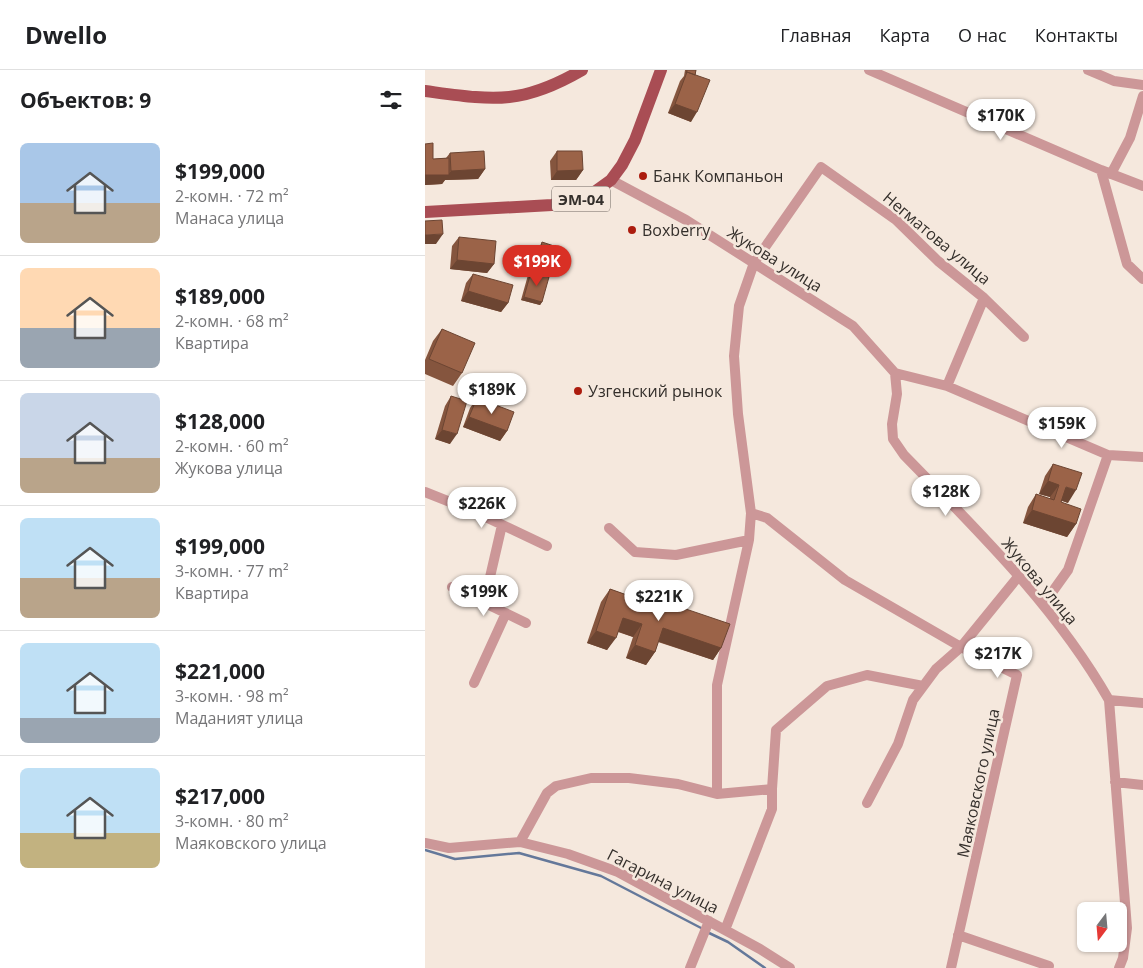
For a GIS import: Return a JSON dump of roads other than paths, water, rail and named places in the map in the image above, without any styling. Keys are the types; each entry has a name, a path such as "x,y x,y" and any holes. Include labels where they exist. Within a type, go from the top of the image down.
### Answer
{"main road":[{"path":"425,91 478,98 515,98 537,92 582,70"},
{"name":"ЭМ-04","path":"425,212 568,203 586,198 611,180 622,165 635,140 661,70"}],"street":[{"path":"869,70 1106,172 1143,186"},
{"path":"1088,70 1115,81 1143,86"},
{"path":"1143,96 1130,138 1106,172 1127,264 1143,279"},
{"name":"Негматова улица","path":"754,263 821,167 896,220 939,261 984,298 1024,337"},
{"name":"Жукова улица","path":"611,180 686,220 853,326 895,372 897,394 891,424 893,440 904,455 985,538 1043,605 1091,668 1109,700 1127,928 1123,958 1119,968"},
{"path":"717,794 717,685 749,540 751,513 743,463 735,356 739,306 754,263"},
{"path":"947,386 984,298"},
{"path":"895,372 947,386 1107,455 1143,457"},
{"path":"1043,605 1068,570 1107,455"},
{"path":"425,492 547,546"},
{"name":"Маяковского улица","path":"751,513 767,518 845,580 961,647 1017,675 951,968"},
{"path":"484,603 502,525"},
{"path":"609,528 635,552 676,555 749,540"},
{"path":"867,803 898,744 913,700 936,669 961,647 1018,577"},
{"path":"452,588 527,623"},
{"path":"475,683 506,613"},
{"path":"725,930 772,809 776,730 827,686 867,674 923,686"},
{"path":"1109,700 1143,703"},
{"path":"520,842 547,793 556,786 591,778 629,778 678,784 717,794 772,789"},
{"path":"1115,782 1143,784"},
{"name":"Гагарина улица","path":"425,842 449,848 520,842 569,854 618,872 709,921 790,968"},
{"path":"689,968 709,921"},
{"path":"958,935 1049,966"}],"waterway":[{"path":"425,850 455,859 519,853 601,876 703,929"},
{"path":"707,932 728,942 765,968"}],"place":[{"name":"Банк Компаньон","path":"643,176"},
{"name":"Boxberry","path":"632,230"},
{"name":"Узгенский рынок","path":"578,391"}]}
